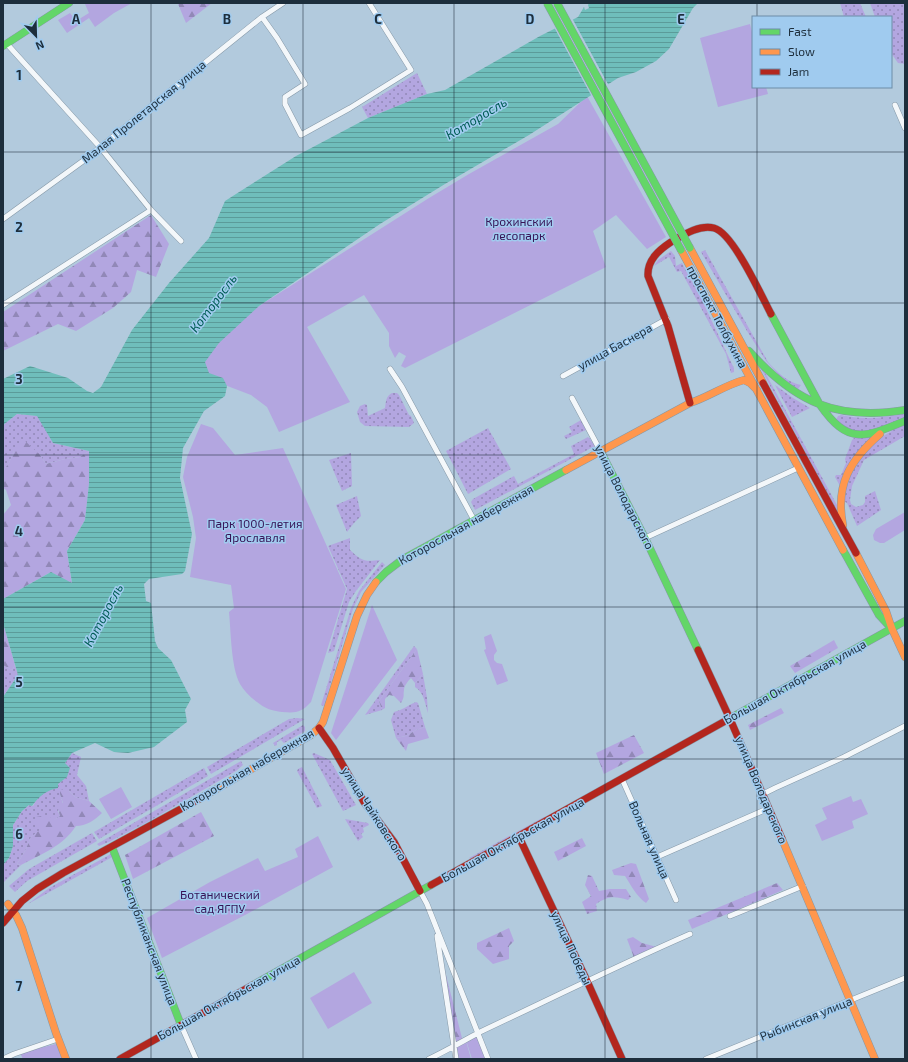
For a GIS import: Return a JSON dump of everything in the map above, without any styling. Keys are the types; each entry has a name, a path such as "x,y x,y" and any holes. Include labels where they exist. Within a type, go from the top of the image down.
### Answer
{"main road":[{"path":"5,45 69,3"},
{"name":"проспект Толбухина","path":"547,3 863,587 879,615 892,628"},
{"name":"проспект Толбухина","path":"557,3 847,537 886,611 905,657"},
{"path":"690,403 667,319 649,279 647,271 648,264 661,250 684,235 705,227 714,227 729,238 735,247 820,405 834,424 849,434 868,435 885,430 905,421"},
{"path":"739,339 772,376 798,394 820,405 841,411 867,415 893,413 905,410"},
{"path":"732,383 738,378 742,370 739,357"},
{"path":"732,383 744,380 750,383 757,390"},
{"name":"Которосльная набережная","path":"3,923 9,913 37,889 63,873 304,739 319,728 328,710 357,616 367,594 382,574 400,561 474,520 690,403 732,383"},
{"path":"798,394 804,394 807,392 809,384"},
{"path":"834,424 833,418 841,411"},
{"path":"847,537 840,509 840,496 844,483 853,463 861,451 885,430"},
{"name":"улица Володарского","path":"601,452 645,538 730,719 803,886 875,1059"},
{"name":"Большая Октябрьская улица","path":"120,1059 905,621"},
{"name":"улица Чайковского","path":"319,728 333,748 364,802 394,842 420,891"},
{"name":"улица Победы","path":"519,837 622,1059"},
{"name":"Республиканская улица","path":"112,847 181,1024"},
{"path":"22,901 6,904 9,913 20,923 66,1059"}],"street":[{"name":"Малая Пролетарская улица","path":"3,219 67,173 262,17 283,3"},
{"path":"262,17 305,84 284,97 285,104 301,135 350,108 411,70 369,3"},
{"path":"5,45 100,147 151,210 180,241"},
{"path":"895,105 905,128"},
{"path":"3,305 151,210"},
{"name":"улица Баснера","path":"563,376 667,319"},
{"path":"390,369 402,387 474,520"},
{"name":"улица Володарского","path":"572,398 601,452"},
{"path":"645,538 798,468"},
{"path":"763,794 844,757 905,726"},
{"name":"Вольная улица","path":"622,779 676,900"},
{"path":"656,857 769,808"},
{"path":"730,916 803,886"},
{"name":"улица Чайковского","path":"420,891 488,1059"},
{"name":"улица Чайковского","path":"435,925 456,1059"},
{"path":"429,1059 478,1033 690,934"},
{"name":"Рыбинская улица","path":"706,1059 905,978"},
{"name":"Республиканская улица","path":"181,1024 196,1059"},
{"path":"3,1059 58,1039"}],"green space":[{"path":"132,3 114,13 95,27 89,18 67,33 58,20 70,13 76,21 89,13 85,4"},
{"path":"178,3 212,3 186,23"},
{"path":"840,3 860,3 866,16 844,16"},
{"path":"870,3 905,3 905,64 898,63 892,54 892,16 875,16"},
{"path":"750,24 752,32 752,88 766,88 768,94 718,107 700,38"},
{"path":"417,73 427,94 368,118 362,107"},
{"name":"Крохинский лесопарк","path":"587,96 666,237 647,249 616,215 593,231 606,267 405,368 401,366 406,356 399,352 395,358 389,346 389,333 364,295 307,327 350,402 279,432 267,407 251,395 209,379 202,363 230,329 259,306 429,198 558,124"},
{"path":"151,215 169,244 156,277 137,270 131,292 113,308 76,331 58,324 3,351 3,312"},
{"path":"705,250 768,362 791,382 801,385 798,389 780,376 766,361 701,252"},
{"path":"671,251 675,256 676,266 682,263 701,298 734,368 734,372 731,373 726,354 681,271 677,272 669,257 654,266 658,260"},
{"path":"760,367 767,376 837,505 837,511"},
{"path":"775,385 793,398 810,408 792,417"},
{"path":"392,393 397,393 399,395 414,423 409,427 365,426 360,422 357,412 360,406 365,404 367,405 368,416 385,408 387,397"},
{"path":"17,414 38,416 53,443 89,451 80,457 46,464 40,455 14,451 9,463 3,471 3,425"},
{"path":"905,414 905,418 870,432 851,432 835,422 838,416 841,415 857,418 873,418"},
{"path":"581,420 586,430 566,439 564,436 572,432 569,427"},
{"name":"Парк 1000-летия Ярославля","path":"201,424 213,428 235,455 283,448 346,589 311,702 298,712 282,712 268,709 254,700 243,689 237,677 232,649 229,612 234,608 231,585 190,577 196,538 193,517 183,477 187,457"},
{"path":"902,426 905,426 905,436 864,460 852,486 850,500 851,504 856,507 863,505 865,502 865,496 875,491 881,510 857,526 847,503 842,500 852,469 869,447 885,435"},
{"path":"488,428 511,469 468,494 446,451"},
{"path":"588,437 595,446 475,510 471,502 473,499 514,476 518,484 574,454 571,446"},
{"path":"872,437 853,459 840,486 835,477 836,475 841,475 852,440 854,438"},
{"path":"23,439 40,455 46,464 80,457 89,451 89,485 85,520 67,551 72,584 51,572 3,599 3,515 11,505 6,490 3,488 3,471 9,463 14,451"},
{"path":"351,453 352,486 342,491 329,460"},
{"path":"357,496 361,516 347,532 336,505"},
{"path":"905,512 905,530 884,543 874,540 873,535 876,529"},
{"path":"350,538 350,550 358,556 367,561 380,560 349,602 334,651 328,653 347,589 328,546"},
{"path":"382,562 385,565 361,592 353,609 324,706 321,705 351,608 359,591"},
{"path":"372,605 397,660 336,740 331,733"},
{"path":"3,623 15,665 12,670 3,665"},
{"path":"491,634 497,651 494,655 494,660 497,663 502,664 508,681 497,685 484,650 486,649 484,637"},
{"path":"834,640 838,648 795,673 790,666"},
{"path":"414,646 417,649 379,701 382,710 365,715"},
{"path":"417,649 423,674 415,683 411,678 407,682 404,688 401,703 394,696 389,695 385,699 385,708 382,710 379,701"},
{"path":"3,665 12,670 15,665 18,675 3,697"},
{"path":"423,674 428,713 422,695 415,687 415,683"},
{"path":"416,702 418,703 425,727 406,736 396,738 391,720 394,712"},
{"path":"781,708 784,713 750,730 748,725"},
{"path":"289,719 305,719 211,774 207,767"},
{"path":"303,725 305,727 305,731 284,743 281,740 277,742 277,745 275,746 273,743"},
{"path":"425,727 429,738 408,744 406,751 396,738 406,736"},
{"path":"634,735 644,753 604,774 596,753"},
{"path":"72,753 81,757 77,775 86,786 89,801 75,797 69,791 60,794 63,804 58,811 60,816 31,837 17,864 21,865 3,883 3,865 9,858 13,846 13,825 22,811 29,805 33,806 37,798 67,777 65,763"},
{"path":"314,753 330,760 356,805 343,811 312,754"},
{"path":"241,761 243,765 236,771 151,820 109,842 99,846 97,844"},
{"path":"302,767 322,806 317,808 297,771"},
{"path":"204,768 208,776 99,839 94,832"},
{"path":"121,787 132,807 111,819 99,799"},
{"path":"60,789 69,791 75,797 89,801 102,813 90,822 76,826 65,839 52,849 21,865 17,864 31,837 41,829 32,823 36,817 48,815 54,820 60,816 57,805 63,803"},
{"path":"851,796 853,802 861,799 868,814 852,821 854,828 822,841 815,825 827,819 822,808"},
{"path":"201,812 214,836 133,879 125,855"},
{"path":"544,817 545,819 471,859 469,858"},
{"path":"345,819 368,823 369,825 363,828 364,832 361,834 363,837 358,841"},
{"path":"92,833 97,841 27,881 15,892 9,886 29,869"},
{"name":"Ботанический сад ЯГПУ","path":"318,836 333,867 162,958 147,918 210,882 258,858 265,871 298,857 295,849"},
{"path":"582,838 586,846 558,861 554,852"},
{"path":"111,854 114,856 28,904 49,888"},
{"path":"631,863 636,864 649,899 646,903 637,894 625,876 614,875 612,870"},
{"path":"588,875 592,876 599,891 626,889 631,897 628,900 615,897 605,899 596,904 597,911 587,914 582,902 591,896 585,885"},
{"path":"777,883 783,890 692,929 688,920"},
{"path":"509,928 514,941 509,946 509,959 493,964 477,949 477,943"},
{"path":"633,937 642,943 657,947 633,959 627,939"},
{"path":"445,971 463,1042 454,1047 443,972"},
{"path":"354,972 372,1003 328,1029 310,998"},
{"path":"478,1034 487,1059 472,1059 466,1040"},
{"path":"466,1041 471,1059 457,1059 454,1047"},
{"path":"56,1044 62,1059 23,1059 20,1053"}],"water":[{"name":"Которосль","path":"589,3 698,3 693,8 669,49 656,61 636,72 618,78 529,135 380,224 259,306 219,343 205,362 209,373 223,378 227,386 225,396 204,411 183,448 180,478 192,534 185,571 182,574 149,579 144,584 146,601 151,603 155,641 158,648 171,660 191,699 185,710 187,722 154,747 128,753 114,752 95,743 72,753 65,763 70,768 67,777 58,784 58,788 50,790 44,794 37,799 32,806 29,805 22,811 13,825 13,846 9,858 3,865 3,697 18,675 3,623 3,599 51,572 72,583 67,551 85,520 89,484 89,451 53,443 37,416 17,414 3,425 3,379 30,366 68,378 87,391 93,393 101,387 132,330 169,283 209,238 225,201 296,156 368,118 427,94 445,90 540,36 578,17 584,7 585,10 589,8"}],"pier":[{"path":"572,18 609,86 592,97 554,27"}],"traffic: fast":[{"path":"3,46 69,3"},
{"path":"547,3 681,250"},
{"path":"557,3 690,248"},
{"path":"771,314 820,405 839,427 848,432 867,434 905,421"},
{"path":"749,351 766,369 783,383 800,395 818,404 837,410 858,413 880,413 905,410"},
{"path":"601,452 645,538 698,650"},
{"path":"376,582 403,559 566,470"},
{"path":"843,550 879,615 891,628"},
{"path":"727,720 905,621"},
{"path":"112,847 181,1025"},
{"path":"253,985 431,885"}],"traffic: slow":[{"path":"690,248 763,383"},
{"path":"681,250 843,550"},
{"path":"566,470 690,403 730,385 744,380 750,383 757,390"},
{"path":"843,525 841,498 843,485 847,474 860,454 880,434"},
{"path":"856,553 886,611 892,629 905,657"},
{"path":"199,799 311,735 319,728 323,722 357,616 367,595 376,582"},
{"path":"782,839 875,1059"},
{"path":"8,904 16,915 22,928 56,1033 66,1059"}],"traffic: jam":[{"path":"690,403 668,326 648,276 649,265 658,252 671,242 692,231 709,227 714,228 721,232 738,252 771,314"},
{"path":"763,383 856,553"},
{"path":"698,650 730,719 782,839"},
{"path":"431,885 727,720"},
{"path":"319,728 333,748 364,802 394,842 420,891"},
{"path":"3,923 22,901 37,889 63,873 199,799"},
{"path":"519,837 622,1059"},
{"path":"120,1059 253,985"}]}
